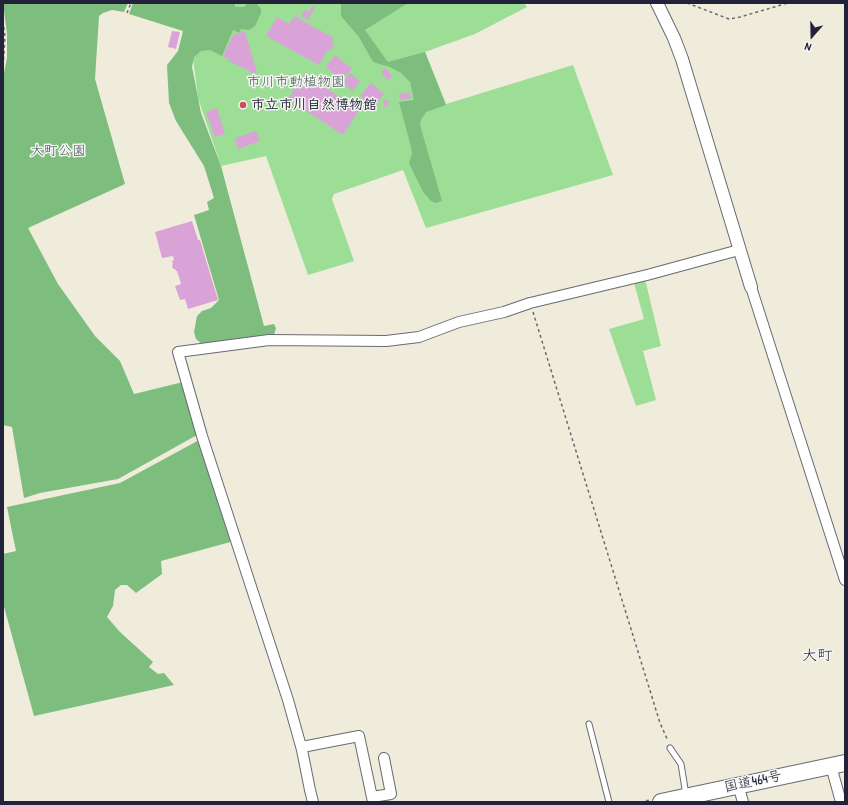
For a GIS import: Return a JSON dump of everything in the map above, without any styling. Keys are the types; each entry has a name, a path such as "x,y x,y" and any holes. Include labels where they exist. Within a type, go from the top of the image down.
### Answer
{"highway":[{"name":"国道464号","path":"661,802 838,764"}],"street":[{"path":"657,3 674,38 682,59 739,250 845,580"},
{"path":"313,802 302,747 288,700 202,436 178,352 268,340 386,341 419,337 460,322 504,312 530,303 647,275 739,250"},
{"path":"302,747 359,736 372,800 391,794 384,758"},
{"path":"838,764 842,802"},
{"path":"738,785 743,802"}],"lane":[{"path":"589,724 609,802"},
{"path":"670,748 681,764 686,796"}],"path":[{"path":"127,13 131,3"},
{"path":"687,3 729,19 788,3"},
{"path":"3,21 5,36 3,69"},
{"path":"530,303 660,723 670,748"}],"green space":[{"name":"大町公園","path":"3,3 128,3 124,12 112,10 99,16 95,79 125,184 28,228 58,284 95,336 120,361 134,394 183,382 197,435 118,479 40,493 24,498 12,427 3,425 3,78 7,58 7,34"},
{"path":"133,3 232,3 235,4 235,7 245,7 247,3 256,3 261,9 261,13 255,26 249,30 241,29 239,33 233,30 222,56 210,50 201,51 194,57 192,67 201,113 221,166 264,326 274,324 276,328 274,335 202,344 196,339 194,332 197,316 202,311 211,308 219,300 194,215 209,210 207,202 214,198 204,166 176,121 169,103 167,65 178,51 183,31 129,14"},
{"name":"市川市動植物園","path":"186,3 524,3 527,7 475,34 425,52 446,104 573,65 613,175 426,228 403,170 334,194 332,199 354,261 308,275 266,156 221,166 198,98","holes":["356,25 364,30 386,59"]},
{"path":"340,3 408,3 365,30 388,62 425,52 446,105 426,112 420,125 442,201 435,203 423,192 409,163 412,154 411,147 399,102 414,100 410,82 401,73 390,67 373,62 359,37 341,16"},
{"path":"645,279 661,346 643,351 656,400 636,406 609,329 644,319 634,283"},
{"path":"201,439 234,541 161,561 162,574 136,593 127,585 121,585 115,590 113,606 107,617 120,632 153,662 149,667 158,674 164,673 174,685 34,716 3,603 3,554 16,551 7,507 120,483"}],"building":[{"path":"312,6 315,7 308,21 305,19 308,14 304,18 301,16 305,10 309,12"},
{"path":"294,16 334,38 331,43 334,44 331,51 328,49 319,65 266,36 277,17 289,24"},
{"path":"172,31 180,32 176,49 168,47"},
{"path":"241,31 245,32 257,72 255,74 229,61 229,59 223,56 234,33 240,35"},
{"path":"335,55 352,69 341,80 326,67"},
{"path":"385,68 393,76 388,80 382,74 382,71"},
{"path":"350,73 360,81 352,91 343,82"},
{"path":"305,74 359,110 343,135 288,99"},
{"path":"371,83 384,94 373,108 360,96"},
{"path":"410,92 411,98 400,100 399,94"},
{"path":"383,100 388,100 389,106 385,107"},
{"path":"217,108 225,134 215,137 206,112"},
{"path":"256,131 260,141 238,149 235,138"},
{"path":"192,221 198,240 200,240 218,300 188,309 185,299 180,300 175,286 181,284 177,271 173,269 173,256 162,258 155,232"}],"place":[{"name":"市立市川自然博物館","path":"243,105"}],"district":[{"name":"大町","path":"817,656"}]}
